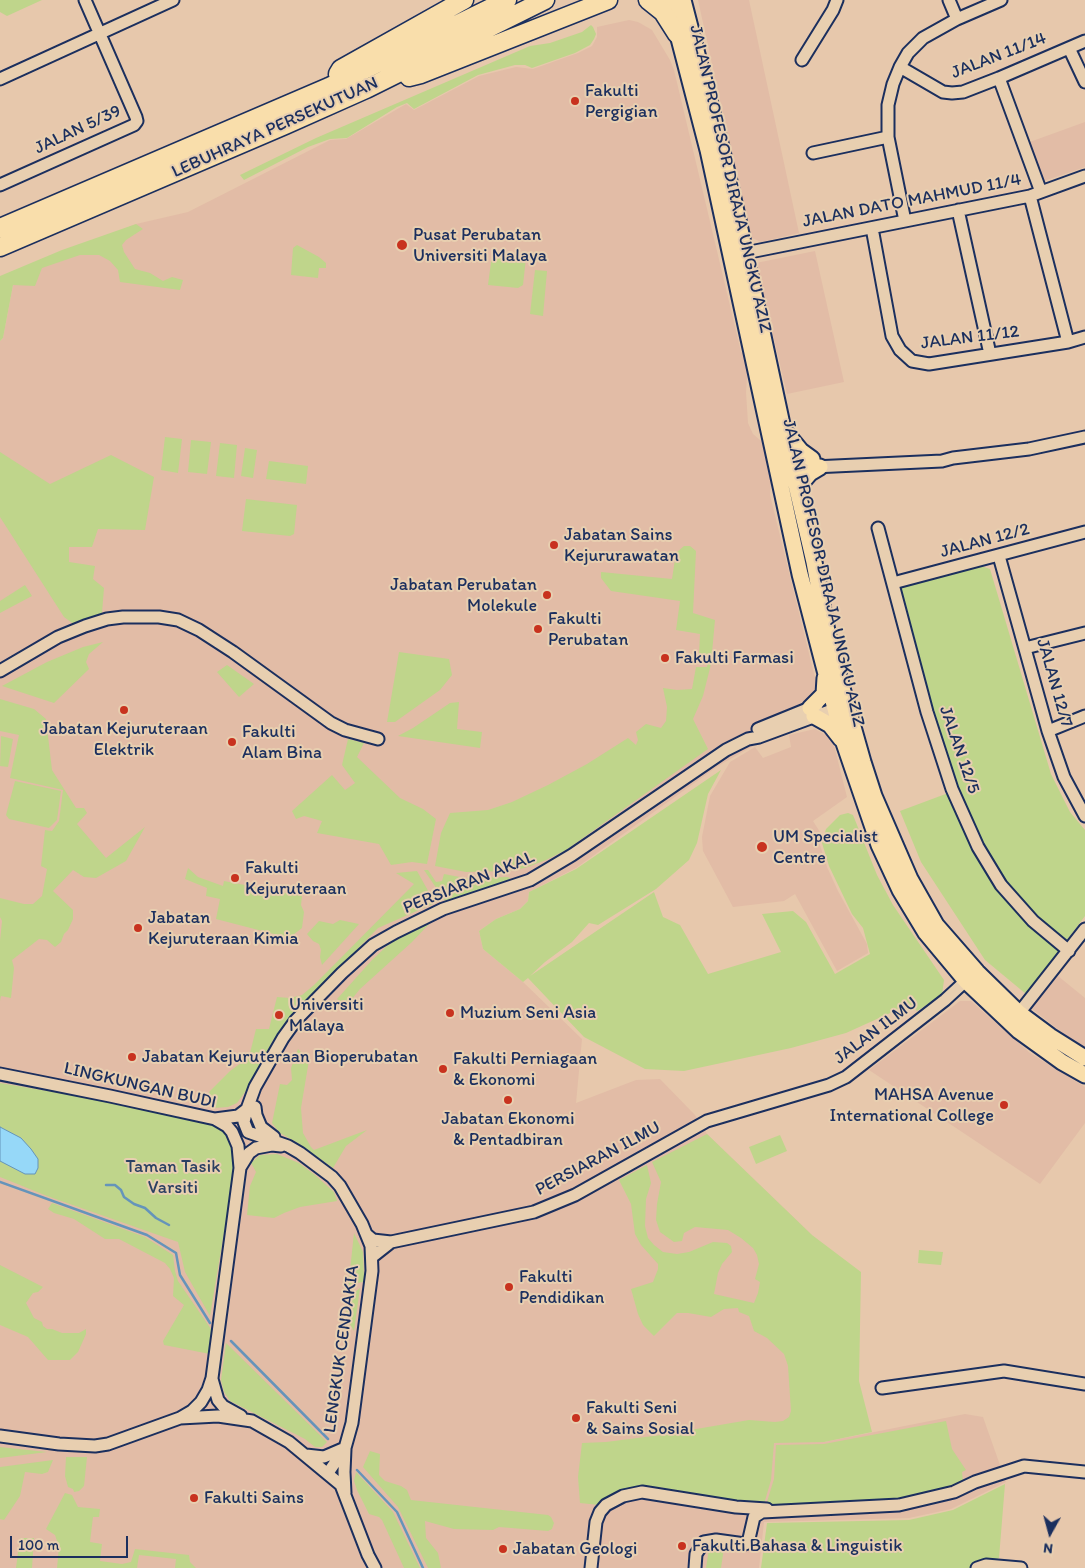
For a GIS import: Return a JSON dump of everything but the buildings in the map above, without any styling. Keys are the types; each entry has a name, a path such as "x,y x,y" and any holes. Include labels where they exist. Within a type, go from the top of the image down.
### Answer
{"highway":[{"path":"329,87 341,69 464,0"},
{"name":"LEBUHRAYA PERSEKUTUAN","path":"3,226 329,87 507,0"},
{"name":"LEBUHRAYA PERSEKUTUAN","path":"0,247 366,89 545,0"},
{"path":"366,89 421,74 608,0"},
{"path":"648,0 663,12 676,34"}],"main road":[{"name":"JALAN PROFESOR DIRAJA UNGKU AZIZ","path":"669,0 676,34 708,150 787,465 799,502 814,562 829,642 830,668 835,704 844,743 878,845 900,890 926,933 971,976 1019,1031 1062,1062 1085,1075"},
{"name":"JALAN PROFESOR DIRAJA UNGKU AZIZ","path":"683,0 721,147 783,429 800,574 862,762 889,833 910,879 936,925 971,976 1050,1036 1085,1058"},
{"path":"783,429 801,451 816,463 800,488 799,502"},
{"path":"830,668 824,694 812,712 830,725 844,743"},
{"path":"835,704 862,762"}],"street":[{"path":"85,0 100,33"},
{"path":"802,60 833,10 837,0"},
{"path":"949,0 957,19"},
{"path":"905,221 888,137 888,105 893,84 908,53 923,38 957,19 1001,0"},
{"path":"0,79 164,1"},
{"name":"JALAN 5/39","path":"0,185 134,125 136,117 100,33"},
{"name":"JALAN 11/14","path":"900,68 943,92 952,94 963,92 999,78 1085,41"},
{"path":"1070,48 1085,82"},
{"path":"999,78 1042,192"},
{"path":"813,153 888,137"},
{"name":"JALAN DATO MAHMUD 11/4","path":"745,253 1030,196 1085,176"},
{"path":"1030,196 1068,342"},
{"path":"958,210 990,354"},
{"name":"JALAN 11/12","path":"872,228 892,336 900,350 912,361 924,364 1068,342 1085,337"},
{"path":"787,465 942,461 1029,449 1085,437"},
{"name":"JALAN 12/5","path":"878,528 927,712 952,789 978,847 1001,885 1033,921 1069,951"},
{"name":"JALAN 12/2","path":"893,583 1085,532"},
{"name":"JALAN 12/7","path":"999,556 1048,731 1064,777 1085,816"},
{"path":"0,671 58,637 85,626 122,617 160,617 178,620 207,635 331,723 378,739"},
{"path":"1026,648 1085,634"},
{"name":"PERSIARAN AKAL","path":"248,1132 251,1108 260,1090 262,1078 283,1038 296,1020 342,973 373,945 443,909 530,880 572,855 726,750 748,739 758,729 835,704"},
{"path":"1048,731 1085,716"},
{"path":"1019,1013 1085,928"},
{"name":"JALAN ILMU","path":"700,1125 829,1085 846,1077 945,1000 971,976"},
{"name":"LINGKUNGAN BUDI","path":"0,1074 215,1118 232,1132 238,1146 240,1168"},
{"path":"215,1118 238,1116 251,1108 261,1127 288,1146"},
{"name":"PERSIARAN ILMU","path":"367,1235 373,1240 391,1242 534,1212 575,1195 700,1125"},
{"name":"LINGKUNGAN BUDI","path":"0,1436 90,1446 108,1444 180,1418 192,1411 201,1402 212,1379 240,1168 248,1132"},
{"name":"LENGKUK CENDAKIA","path":"248,1132 288,1146 323,1169 340,1186 367,1235 372,1257 370,1287 356,1401 345,1448 344,1472 346,1494"},
{"path":"240,1168 248,1153 256,1148 272,1145 288,1146"},
{"name":"PERSIARAN ILMU","path":"372,1257 391,1242"},
{"path":"882,1388 1004,1371 1085,1384"},
{"path":"212,1379 218,1400 223,1406 233,1413 252,1421"},
{"name":"LINGKUNGAN BUDI","path":"180,1418 218,1416 252,1421 289,1442 305,1454"},
{"name":"LENGKUK CENDAKIA","path":"305,1454 324,1457 345,1448"},
{"name":"LENGKUK CENDAKIA","path":"328,1473 345,1448"},
{"path":"305,1454 341,1485 368,1555 375,1568"},
{"path":"694,1568 696,1554 704,1542 716,1540 747,1544 754,1517 757,1514 771,1511 900,1505 954,1492 975,1482 1024,1466 1084,1468"},
{"path":"591,1568 596,1522 600,1512 606,1505 623,1496 642,1492 736,1507 762,1508 771,1511"},
{"path":"736,1507 748,1518 751,1527"},
{"path":"977,1568 986,1565 1021,1568"}],"shaded area":[{"path":"698,0 749,0 799,233 761,242 750,237"},
{"name":"Universiti Malaya","path":"629,20 638,22 652,30 674,70 741,352 745,355 748,364 746,392 748,423 753,434 767,446 772,462 770,495 818,690 814,698 762,741 718,766 576,868 529,892 528,901 520,909 496,919 479,931 483,949 523,982 582,1039 576,1103 636,1080 660,1079 695,1115 707,1134 812,1235 824,1442 965,1414 983,1417 1006,1482 951,1509 909,1518 764,1522 759,1568 0,1568 0,341 3,338 13,285 39,265 136,224 188,212 330,140 346,139 406,104 414,110 479,76 516,67 533,69 578,53 592,46 597,37 597,27"},
{"path":"1085,122 1085,167 1041,182 1027,143"},
{"path":"815,251 844,382 787,394 756,263"},
{"name":"UM Specialist Centre","path":"815,729 826,735 834,745 847,797 813,821 820,832 819,842 827,867 867,944 868,953 837,971 795,894 784,901 733,907 703,851 702,837 710,796 730,762 755,747 763,758 791,747 789,735"},
{"path":"1058,976 1085,998 1085,1048 1032,1009 1033,1005"},
{"name":"MAHSA Avenue International College","path":"960,1001 971,1001 1030,1053 1085,1087 1085,1123 1040,1184 869,1070"}],"green space":[{"path":"0,0 42,0 7,16 0,12"},
{"path":"591,25 596,34 594,39 590,45 575,53 532,68 525,65 515,65 478,75 414,109 407,103 397,107 347,138 330,139 308,147 244,180 240,175 316,138 530,46 550,43 582,32"},
{"path":"136,224 143,229 126,240 122,245 124,252 135,269 150,273 163,281 172,277 183,280 180,290 120,282 118,270 110,261 99,255 80,255 42,268 35,286 13,285 3,338 0,341 0,276 62,250"},
{"path":"297,245 326,263 326,268 319,268 318,278 291,275 293,248"},
{"path":"492,255 526,258 523,285 518,288 488,285"},
{"path":"535,270 547,271 543,316 530,314"},
{"path":"165,437 182,439 178,473 161,470"},
{"path":"191,440 211,442 207,474 188,472"},
{"path":"220,443 237,445 234,478 216,476"},
{"path":"245,448 257,450 253,478 241,476"},
{"path":"0,452 50,484 111,455 154,477 145,530 98,529 92,547 69,547 69,562 95,566 93,579 104,588 102,613 75,625 64,617 0,517"},
{"path":"269,461 308,466 306,484 266,479"},
{"path":"246,499 297,505 294,534 290,536 242,531"},
{"path":"684,546 690,546 696,551 693,613 715,620 711,664 703,696 693,719 708,749 566,850 546,860 525,868 507,871 466,872 435,866 441,833 450,813 488,810 512,802 587,764 628,738 636,745 638,740 636,732 646,724 661,728 666,721 667,707 663,688 677,690 692,689 696,667 707,667 708,657 699,654 700,634 676,630 680,601 611,591 601,578 601,572 672,579 676,553"},
{"path":"981,566 990,569 1051,774 1070,812 1085,830 1085,916 1026,994 985,960 921,862 900,811 959,789 931,709 900,588"},
{"path":"25,585 32,596 0,613 0,601"},
{"path":"103,642 89,654 86,662 89,669 54,703 2,686 47,662 83,647"},
{"path":"399,652 449,659 452,675 440,690 395,722 387,722"},
{"path":"227,665 254,684 239,697 217,672"},
{"path":"0,699 34,709 46,719 52,770 76,808 84,808 87,813 77,824 106,858 145,827 126,861 96,878 84,877 73,870 53,891 73,910 73,919 68,930 61,942 55,947 47,940 39,939 12,960 14,968 11,998 1,996 0,1001 2,921 0,917 0,898 24,904 33,904 42,896 47,869 41,866 45,830 52,831 59,821 63,790 10,778 19,735 0,731"},
{"path":"459,702 457,729 482,732 480,748 398,736 450,703"},
{"path":"1,736 13,739 8,767 0,766"},
{"path":"348,739 364,743 357,757 400,798 423,809 436,819 427,864 412,862 391,865 379,844 317,833 322,821 304,816 296,819 292,811 332,775 345,790 355,783 342,765"},
{"path":"721,770 708,794 697,843 689,860 656,889 598,925 589,923 572,942 530,976 654,892 663,917 680,925 708,974 781,952 762,914 793,911 806,922 835,974 870,954 863,928 852,914 829,866 822,843 826,829 840,815 848,813 853,815 877,875 893,905 944,980 942,995 917,1011 912,1006 899,1009 846,1033 791,1048 684,1071 645,1069 584,1037 528,978 523,982 483,949 479,931 496,919 520,909 528,901 529,892 576,869"},
{"path":"15,781 61,791 57,820 49,828 9,819 6,815"},
{"path":"188,868 198,877 223,886 224,881 302,896 301,905 304,912 302,928 289,938 216,919 220,899 206,896 207,888 185,879"},
{"path":"424,870 428,870 436,882 442,881 444,874 465,878 508,877 512,880 445,901"},
{"path":"417,871 435,903 378,928 289,1019 273,1040 248,1088 237,1103 228,1107 214,1108 209,1092 230,1071 249,1057 256,1029 269,1029 277,997 290,998 302,995 314,985 414,884 396,873"},
{"path":"340,920 359,924 322,965 319,944 313,941 307,934 319,921 333,924"},
{"path":"432,921 412,942 360,989 347,1005 337,999 387,946 407,933"},
{"path":"298,1049 309,1060 301,1108 303,1133 311,1147 314,1150 367,1130 346,1146 333,1168 298,1143 280,1133 272,1123 280,1084 287,1085 292,1080 291,1068"},
{"name":"Taman Tasik Varsiti","path":"0,1083 107,1101 221,1127 233,1148 235,1167 210,1316 185,1272 178,1242 47,1196 0,1177"},
{"path":"707,1134 812,1235 861,1272 859,1381 872,1432 824,1442 774,1443 771,1480 764,1504 729,1501 659,1487 629,1488 616,1493 599,1505 580,1503 578,1477 582,1443 661,1435 749,1420 783,1421 789,1417 791,1411 788,1366 784,1354 767,1338 754,1331 749,1316 739,1312 738,1308 724,1309 711,1317 677,1313 654,1336 643,1325 638,1314 631,1289 653,1282 658,1264 641,1245 635,1234 631,1204 619,1180 647,1165 651,1183 646,1199 645,1226 648,1238 654,1245 663,1252 677,1254 689,1252 713,1242 727,1243 731,1246 732,1252 722,1264 718,1273 714,1294 754,1303 758,1293 760,1282 755,1279 759,1264 757,1255 753,1248 741,1238 728,1230 695,1227 684,1233 682,1241 674,1242 660,1232 656,1220 661,1182 652,1162"},
{"path":"780,1135 787,1151 756,1164 749,1147"},
{"path":"277,1154 299,1163 315,1175 334,1192 337,1201 300,1207 274,1218 247,1215 250,1186 256,1172 251,1163 260,1155"},
{"path":"52,1203 145,1237 173,1255 178,1281 213,1332 210,1354 164,1345 163,1341 184,1305 173,1296 174,1278 165,1263 119,1239 105,1239 74,1219 54,1213 48,1209"},
{"path":"354,1233 363,1252 364,1277 363,1282 357,1283 348,1289"},
{"path":"919,1250 943,1252 941,1265 918,1263"},
{"path":"0,1265 43,1287 38,1292 33,1293 26,1303 34,1318 42,1322 43,1326 47,1329 62,1333 79,1333 86,1329 86,1334 78,1352 70,1360 48,1360 28,1337 0,1325"},
{"path":"360,1288 354,1331 347,1319 346,1304 349,1297"},
{"path":"226,1343 327,1442 322,1447 315,1447 305,1439 230,1401 224,1392 221,1380"},
{"path":"946,1421 952,1449 966,1470 962,1472 963,1481 960,1486 910,1501 766,1505 774,1479 776,1445 824,1444"},
{"path":"0,1447 47,1452 0,1458"},
{"path":"370,1451 380,1454 379,1475 385,1481 407,1490 411,1500 548,1515 554,1523 552,1529 548,1531 499,1527 493,1530 454,1529 425,1521 426,1538 438,1553 441,1568 428,1568 398,1507 363,1467"},
{"path":"66,1457 87,1457 84,1486 79,1491 74,1492 73,1489 68,1487 65,1476"},
{"path":"53,1460 48,1472 42,1474 25,1472 20,1496 4,1520 0,1519 0,1467"},
{"path":"356,1472 393,1512 420,1568 404,1568 382,1520 369,1514 357,1490 354,1481"},
{"path":"1005,1484 999,1558 972,1568 761,1568 767,1523 909,1520 953,1510"},
{"path":"65,1493 72,1495 78,1507 100,1509 99,1517 93,1517 90,1542 102,1544 100,1561 122,1564 131,1562 135,1549 189,1555 190,1562 196,1568 175,1568 176,1559 139,1555 137,1568 57,1568 59,1547 55,1535 46,1529"},
{"path":"20,1538 34,1538 32,1568 16,1568"},
{"path":"714,1546 724,1548 721,1568 706,1568 709,1549"}],"water":[{"path":"0,1127 21,1138 31,1149 38,1159 38,1168 35,1174 25,1174 0,1161"}],"waterway":[{"path":"0,1182 147,1235 176,1253 180,1275 210,1323"},
{"path":"106,1185 115,1185 121,1190 124,1197 134,1204 145,1208 156,1218 169,1225"},
{"path":"231,1341 328,1439"},
{"path":"357,1470 397,1512 423,1568"}],"place":[{"name":"Fakulti Pergigian","path":"575,101"},
{"name":"Pusat Perubatan Universiti Malaya","path":"402,245"},
{"name":"Jabatan Sains Kejururawatan","path":"554,545"},
{"name":"Jabatan Perubatan Molekule","path":"547,595"},
{"name":"Fakulti Perubatan","path":"538,629"},
{"name":"Fakulti Farmasi","path":"665,658"},
{"name":"Jabatan Kejuruteraan Elektrik","path":"124,710"},
{"name":"Fakulti Alam Bina","path":"232,742"},
{"name":"UM Specialist Centre","path":"762,847"},
{"name":"Fakulti Kejuruteraan","path":"235,878"},
{"name":"Jabatan Kejuruteraan Kimia","path":"138,928"},
{"name":"Muzium Seni Asia","path":"450,1013"},
{"name":"Universiti Malaya","path":"279,1015"},
{"name":"Jabatan Kejuruteraan Bioperubatan","path":"132,1057"},
{"name":"Fakulti Perniagaan & Ekonomi","path":"443,1069"},
{"name":"Jabatan Ekonomi & Pentadbiran","path":"508,1100"},
{"name":"MAHSA Avenue International College","path":"1004,1105"},
{"name":"Fakulti Pendidikan","path":"509,1287"},
{"name":"Fakulti Seni & Sains Sosial","path":"576,1418"},
{"name":"Fakulti Sains","path":"194,1498"},
{"name":"Fakulti Bahasa & Linguistik","path":"682,1546"},
{"name":"Jabatan Geologi","path":"503,1549"}]}
